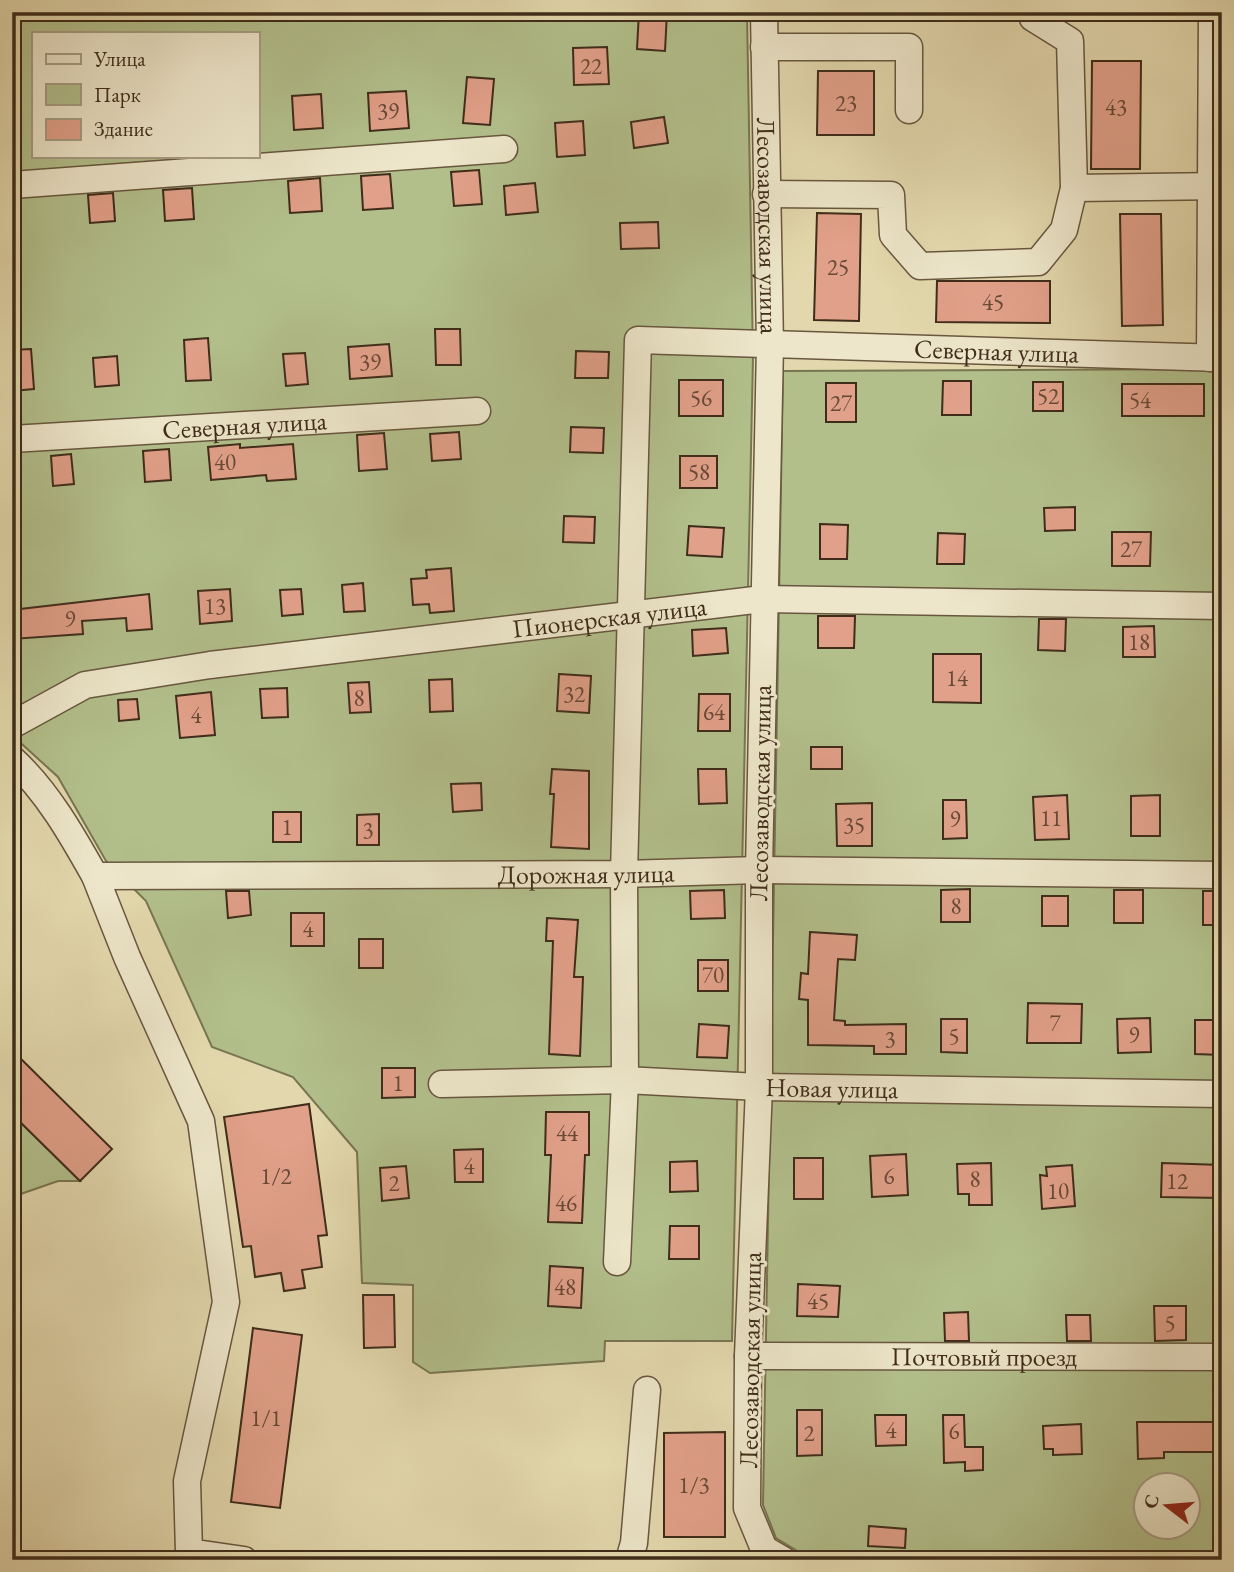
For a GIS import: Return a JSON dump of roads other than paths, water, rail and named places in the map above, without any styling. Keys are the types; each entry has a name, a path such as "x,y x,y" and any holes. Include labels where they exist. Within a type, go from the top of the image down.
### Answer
{"street":[{"name":"Лесозаводская улица","path":"764,12 770,345 758,870 759,1087 748,1356 747,1508 764,1549 783,1560"},
{"path":"766,194 891,195 893,235 920,265 1038,262 1064,230 1073,188 1070,41 1033,18 1032,12"},
{"path":"1212,12 1217,46 1216,358"},
{"path":"764,47 909,47 909,110"},
{"path":"12,185 504,149"},
{"path":"1073,188 1216,186"},
{"name":"Северная улица","path":"629,615 638,340 1216,358"},
{"name":"Северная улица","path":"12,439 477,411"},
{"name":"Пионерская улица","path":"12,726 85,685 210,665 763,599 1222,606"},
{"path":"617,1262 625,1080 624,874 629,615"},
{"path":"12,759 27,773 68,829 95,876 127,957 201,1121 226,1302 187,1481 189,1552 244,1560"},
{"name":"Дорожная улица","path":"95,876 624,874 758,870 1222,875"},
{"name":"Новая улица","path":"442,1084 625,1080 759,1087 1222,1094"},
{"name":"Почтовый проезд","path":"748,1356 1222,1357"},
{"path":"629,1560 634,1543 647,1390"}]}
